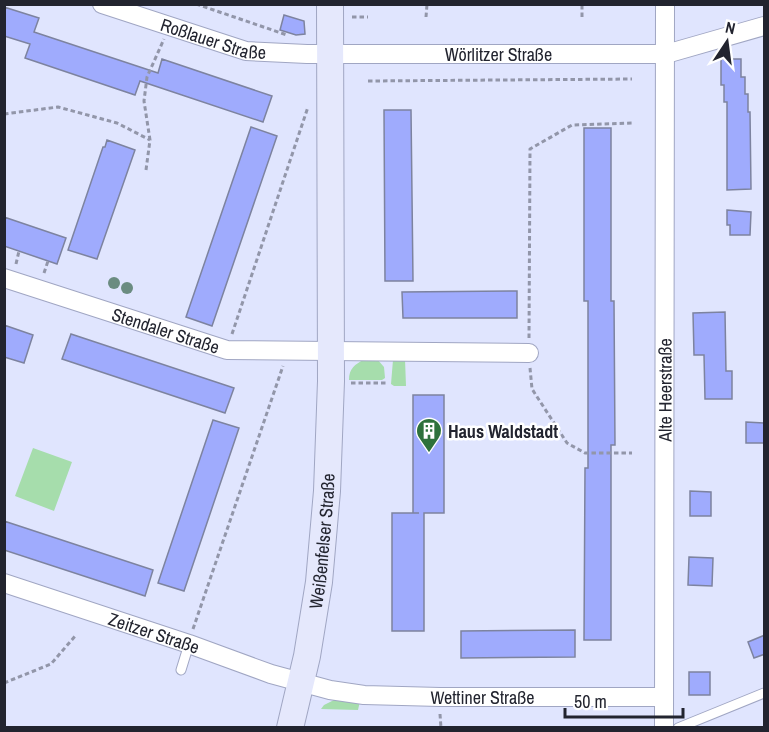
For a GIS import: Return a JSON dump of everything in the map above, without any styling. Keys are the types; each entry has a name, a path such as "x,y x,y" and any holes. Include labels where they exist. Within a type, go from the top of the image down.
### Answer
{"street":[{"name":"Roßlauer Straße","path":"102,4 246,51 329,54"},
{"name":"Alte Heerstraße","path":"664,728 665,4"},
{"name":"Weißenfelser Straße","path":"290,728 302,683 319,582 326,512 330,428 329,54 341,11"},
{"path":"666,54 762,32"},
{"name":"Wörlitzer Straße","path":"329,54 666,54"},
{"name":"Stendaler Straße","path":"4,278 227,350 330,352"},
{"path":"330,352 529,352"},
{"name":"Zeitzer Straße","path":"4,583 302,683"},
{"name":"Wettiner Straße","path":"302,683 364,695 664,697"}],"lane":[{"path":"181,670 189,644"},
{"path":"678,728 765,693"}],"path":[{"path":"196,4 296,38"},
{"path":"426,4 426,17"},
{"path":"582,4 582,17"},
{"path":"341,11 368,17"},
{"path":"146,170 150,140 144,101 147,78 170,27"},
{"path":"368,81 632,79"},
{"path":"227,350 309,107 309,97"},
{"path":"4,114 58,107 117,123 150,140"},
{"path":"632,453 585,453 567,443 532,389 529,352 530,149 572,125 633,123"},
{"path":"17,261 19,251"},
{"path":"45,269 48,261"},
{"path":"189,644 282,375 286,351"},
{"path":"347,383 388,383"},
{"path":"4,682 51,664 76,636"}],"green space":[{"path":"364,359 377,359 384,367 385,378 382,380 349,380 351,370"},
{"path":"405,359 406,386 394,386 391,384 393,360"},
{"path":"33,448 72,462 54,511 15,496"},
{"path":"336,699 360,701 358,710 321,709"}],"building":[{"path":"4,7 39,18 34,32 158,73 162,59 272,96 263,122 140,81 135,95 25,58 30,44 4,36"},
{"path":"284,15 304,21 305,34 296,35 280,30"},
{"path":"721,59 741,59 741,77 745,77 745,94 748,94 748,112 750,112 751,189 727,190 727,102 724,102 724,85 721,85"},
{"path":"384,110 411,110 413,281 385,281"},
{"path":"251,127 277,136 212,326 186,317"},
{"path":"584,128 611,128 611,301 614,301 615,445 611,445 611,640 584,640 585,468 588,468 588,301 584,301"},
{"path":"107,140 135,150 97,259 68,250"},
{"path":"727,210 751,212 750,235 730,235"},
{"path":"4,217 66,238 57,264 4,246"},
{"path":"517,291 517,318 403,318 402,292"},
{"path":"725,312 726,371 732,371 732,399 705,399 704,355 694,355 693,313"},
{"path":"4,325 33,335 24,363 4,357"},
{"path":"71,334 234,388 225,413 62,359"},
{"path":"413,395 444,395 444,513 424,513 424,631 392,631 392,513 413,513"},
{"path":"213,420 239,428 184,591 158,583"},
{"path":"746,422 765,423 765,443 746,443"},
{"path":"690,491 711,492 711,516 690,516"},
{"path":"4,521 153,570 145,596 4,550"},
{"path":"689,557 713,558 712,586 688,585"},
{"path":"575,630 575,657 461,658 461,631"},
{"path":"765,635 765,654 754,658 748,642"},
{"path":"689,672 710,672 710,695 689,695"}],"place":[{"name":"Haus Waldstadt","path":"429,454"}]}
